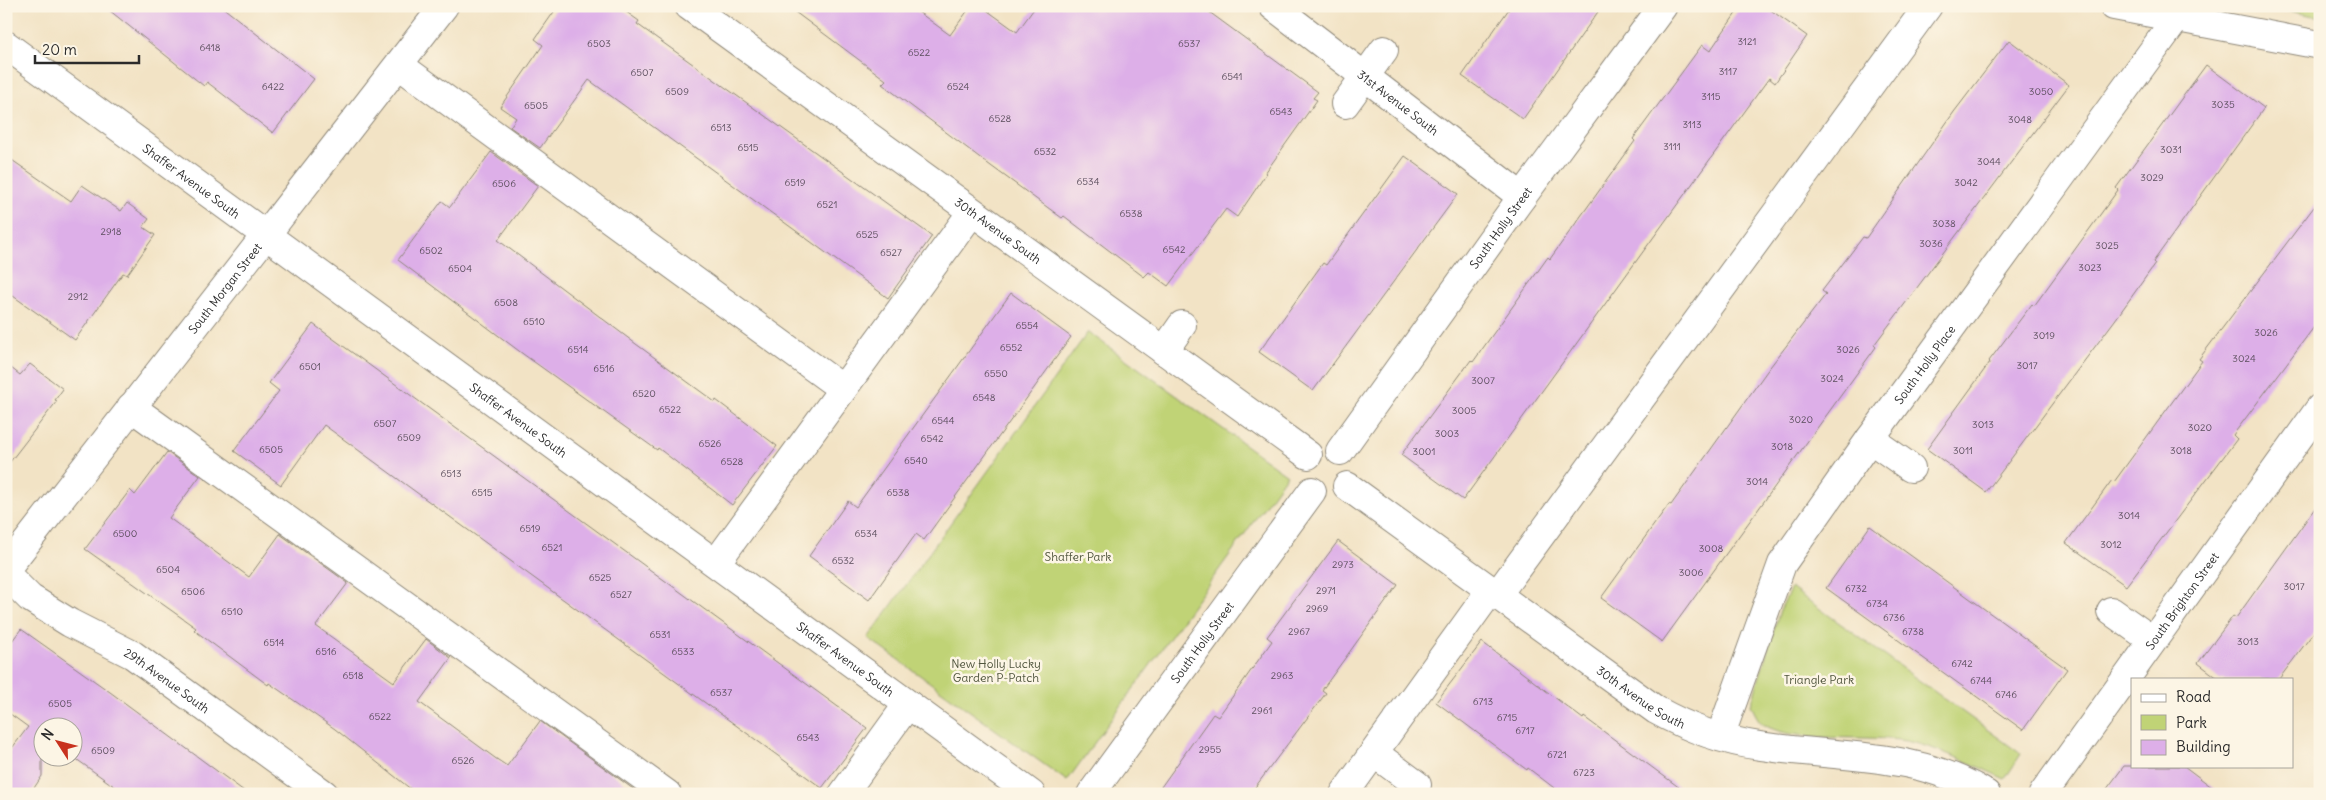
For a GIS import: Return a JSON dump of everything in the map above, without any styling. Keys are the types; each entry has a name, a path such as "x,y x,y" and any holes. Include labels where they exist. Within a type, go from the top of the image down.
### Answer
{"street":[{"name":"South Morgan Street","path":"6,569 444,6"},
{"name":"30th Avenue South","path":"689,6 1308,455"},
{"name":"31st Avenue South","path":"1273,6 1522,197"},
{"name":"South Holly Street","path":"1340,451 1522,197 1663,6"},
{"path":"1344,794 1928,6"},
{"path":"2114,6 2320,45"},
{"name":"South Holly Place","path":"1720,737 1782,564 1870,439 2176,19"},
{"name":"Shaffer Avenue South","path":"6,45 1031,794"},
{"path":"1345,104 1384,50"},
{"path":"399,65 843,389"},
{"path":"716,563 972,212"},
{"path":"1164,351 1182,325"},
{"path":"131,407 667,794"},
{"name":"South Brighton Street","path":"2043,794 2320,408"},
{"path":"1870,439 1911,468"},
{"path":"1328,447 1340,451 1348,459 1351,467 1351,475 1347,486 1338,494 1330,496 1322,496 1312,491 1304,482 1302,474 1308,455 1319,448 1328,447"},
{"name":"30th Avenue South","path":"1347,486 1656,710 1681,724 1720,737 1759,746 1912,763 1968,782 1986,794"},
{"name":"South Holly Street","path":"1091,794 1312,491"},
{"name":"29th Avenue South","path":"6,574 30,598 70,623 133,655 324,794"},
{"path":"2111,611 2152,640"},
{"path":"843,794 908,704"},
{"path":"1374,753 1417,785"}],"green space":[{"path":"2262,6 2320,6 2320,17"},
{"name":"Shaffer Park","path":"1088,332 1287,475 1067,781 868,638"},
{"name":"Triangle Park","path":"1791,588 2021,754 2005,779 1943,752 1906,741 1792,734 1776,730 1761,723 1751,705 1780,610"}],"building":[{"path":"104,6 221,6 314,79 273,133 207,82 204,86"},
{"path":"558,6 618,6 639,21 637,24 932,236 888,298 589,80 540,148 510,127 516,118 500,107 543,45 535,39"},
{"path":"787,6 910,6 950,35 971,6 981,6 1017,32 1036,6 1201,6 1318,92 1313,98 1317,100 1265,173 1237,217 1226,209 1168,286 1149,272 1144,277 1064,216 1062,218 991,166 882,84 886,80"},
{"path":"1511,6 1602,6 1523,119 1462,76"},
{"path":"1741,6 1765,6 1807,36 1775,83 1769,78 1463,500 1401,455 1471,360 1473,362 1548,257 1550,259 1635,141 1633,139 1702,45 1710,51"},
{"path":"2009,40 2069,85 1874,345 1876,347 1662,642 1601,598 1669,504 1671,505 1767,371 1826,294 1822,291 1863,237 1866,238 1954,112"},
{"path":"2206,65 2264,108 2153,262 2155,264 2115,320 1986,492 1927,449 1989,361 2032,304 2034,306 2118,190 2116,188"},
{"path":"491,152 538,186 498,240 636,344 715,402 716,400 777,446 732,505 658,448 657,450 523,354 398,260 442,201 450,207"},
{"path":"6,156 71,201 82,185 121,211 127,203 149,219 143,227 155,235 127,275 123,273 75,340 6,291"},
{"path":"1405,156 1458,194 1313,391 1259,352 1323,263 1326,265"},
{"path":"2320,199 2320,319 2233,435 2237,439 2126,586 2066,543 2112,480 2114,482 2202,361 2199,359"},
{"path":"1011,293 1071,337 924,540 916,534 869,600 809,556 848,501 856,507"},
{"path":"313,324 867,728 822,788 324,425 281,485 234,451 279,391 269,383"},
{"path":"6,364 20,375 30,364 63,389 55,400 57,401 6,467"},
{"path":"167,452 200,476 169,518 249,577 280,534 348,583 316,626 394,682 426,639 451,658 419,702 495,758 507,766 540,721 640,794 417,794 335,729 269,683 268,685 194,630 196,628 85,549 130,490 135,495"},
{"path":"2320,501 2320,624 2280,678 2218,678 2198,663 2233,616 2236,618"},
{"path":"1870,526 2067,669 2023,730 1826,588"},
{"path":"1338,541 1398,585 1322,690 1326,693 1250,794 1156,794 1213,714 1218,717 1272,641 1267,637"},
{"path":"21,629 248,794 125,794 82,763 82,718 32,718 32,768 42,768 42,776 30,794 6,794 6,756 28,727 6,711 6,649"},
{"path":"1482,642 1583,719 1584,717 1688,794 1562,794 1528,768 1527,770 1436,702"},
{"path":"2124,766 2131,766 2131,768 2187,768 2221,794 2103,794"}],"park label":[{"name":"New Holly Lucky Garden P-Patch","path":"996,670"}]}
